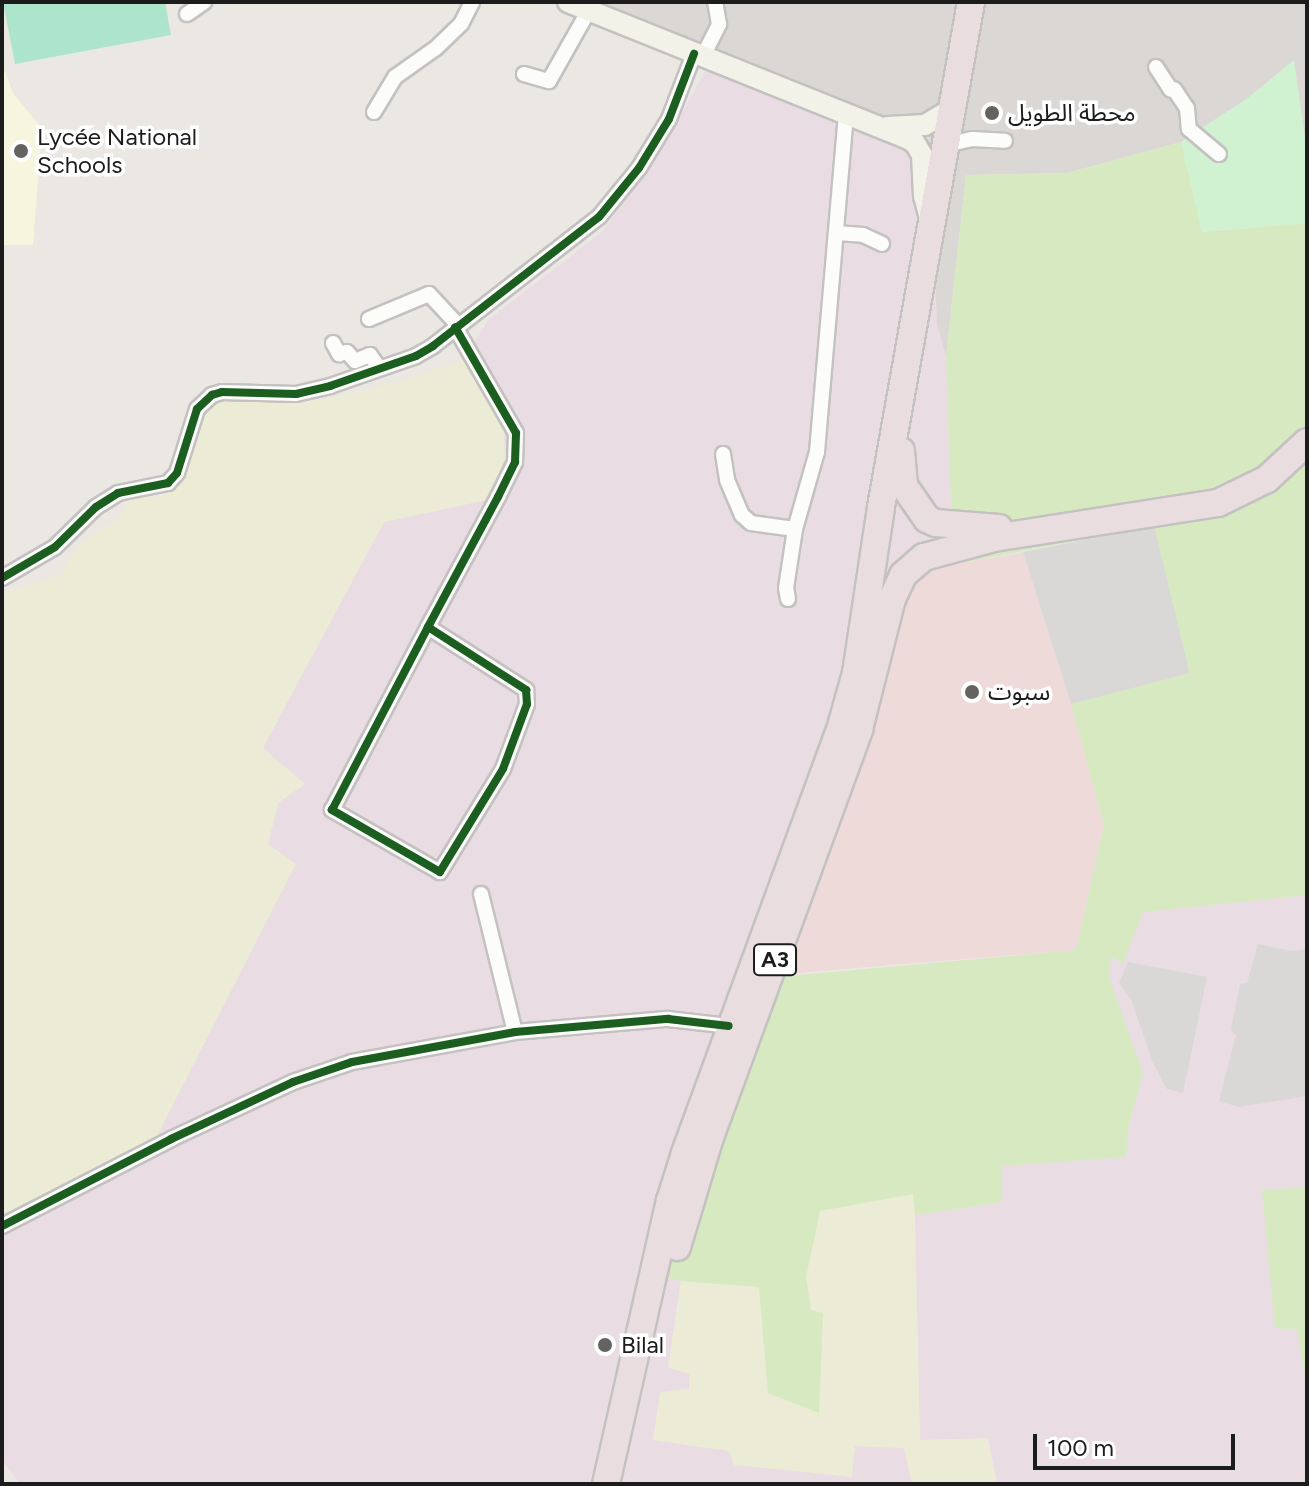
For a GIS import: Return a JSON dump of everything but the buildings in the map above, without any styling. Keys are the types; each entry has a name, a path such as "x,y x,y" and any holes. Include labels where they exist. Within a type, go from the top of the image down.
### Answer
{"highway":[{"path":"959,2 962,44"},
{"name":"A3","path":"606,1484 670,1201 729,1026 842,723 856,673 931,219 971,2"},
{"path":"899,411 904,486 927,519 953,525 1033,529"},
{"name":"A3","path":"621,1484 686,1215 859,729 896,588 903,575 924,557 1033,529 1218,503 1260,484 1307,442"}],"main road":[{"path":"568,2 883,127 915,143 919,149 931,219"},
{"path":"883,127 925,125 950,110"}],"street":[{"path":"187,14 204,2"},
{"path":"374,112 395,77 436,48 461,24 472,2"},
{"path":"2,578 32,564 55,547 96,507 118,493 168,483 177,473 197,409 212,395 222,392 296,394 416,356 599,217 639,168 669,119 698,56 719,24 715,2"},
{"path":"524,74 549,81 589,10"},
{"path":"1156,67 1187,108 1189,129 1219,154"},
{"path":"788,599 786,588 795,529 817,452 846,113"},
{"path":"946,145 972,139 1005,141"},
{"path":"836,233 863,235 882,244"},
{"path":"369,319 429,294 456,326 516,433 515,462 428,627 332,810 440,872 503,769 527,704 526,690 428,627"},
{"path":"333,343 339,354 347,352 355,361 370,355 379,368"},
{"path":"723,454 727,480 742,515 751,523 795,529"},
{"path":"481,894 515,1032"},
{"path":"2,1226 171,1139 293,1082 384,1054 515,1032 668,1019 729,1026"}],"shaded area":[{"path":"605,2 1307,2 1307,153 1293,61 1248,98 1181,142 1067,173 966,175 946,357 937,325 928,135 597,19"},
{"name":"Lycée National Schools","path":"2,65 14,95 42,128 33,245 2,245"},
{"path":"708,66 928,135 937,325 946,357 951,509 811,759 747,977 645,1272 681,1281 668,1367 689,1374 689,1390 653,1440 730,1451 851,1476 855,1446 905,1448 912,1484 20,1484 2,1460 2,1216 157,1136 268,844 278,803 304,783 262,748 384,522 486,500 504,459 504,430 465,359 488,320 602,232 658,155"},
{"path":"465,359 504,430 505,459 486,500 384,522 263,748 305,784 278,803 268,844 296,864 157,1136 2,1216 2,593 61,574 77,546 117,519 132,495 158,497 186,480 206,403 327,399 397,382"},
{"path":"951,509 916,575 946,566 1023,552 1071,704 1104,825 1076,950 747,977 811,759"},
{"path":"1155,526 1190,674 1071,704 1023,552"},
{"path":"1307,895 1307,1187 1263,1190 1275,1328 1297,1330 1307,1388 1307,1484 997,1484 988,1439 920,1440 915,1215 1002,1202 1000,1166 1126,1157 1129,1125 1143,1073 1108,977 1111,956 1123,964 1142,912"},
{"path":"1258,944 1291,951 1307,949 1307,1096 1239,1107 1219,1101 1236,1035 1231,1030 1240,984 1247,983"},
{"path":"1128,962 1207,977 1183,1093 1167,1089 1153,1063 1131,999 1119,983"},
{"path":"914,1194 920,1440 988,1438 997,1484 912,1484 904,1448 855,1446 852,1477 734,1465 729,1451 653,1440 660,1392 689,1389 689,1374 668,1367 681,1281 760,1287 768,1393 823,1313 811,1310 806,1277 820,1211"}],"green space":[{"path":"3,2 165,2 171,35 15,64"},
{"path":"1294,60 1307,153 1307,223 1202,232 1181,142 1248,98"},
{"path":"1181,142 1202,232 1307,223 1307,895 1143,912 1123,964 1111,956 1109,977 1143,1073 1129,1125 1126,1157 1001,1166 1002,1202 915,1215 913,1194 820,1211 806,1277 811,1310 823,1313 819,1413 768,1393 759,1287 681,1281 644,1272 765,978 1076,950 1104,825 1071,704 1190,673 1154,526 946,566 915,576 951,509 946,357 966,175 1067,173"},
{"path":"1307,1187 1307,1388 1297,1330 1275,1328 1262,1190"}],"cycle path":[{"path":"2,578 55,547 96,507 118,493 168,483 177,473 197,409 212,395 222,392 296,394 330,386 416,356 433,346 599,217 639,168 669,119 694,54"},
{"path":"428,627 526,690 527,704 503,769 440,872 332,810 428,627 498,497 515,462 516,433 455,327"},
{"path":"2,1226 171,1139 293,1082 352,1062 515,1032 668,1019 729,1026"}],"place":[{"name":"محطة الطويل","path":"992,113"},
{"name":"Lycée National Schools","path":"21,151"},
{"name":"سبوت","path":"972,692"},
{"name":"Bilal","path":"605,1345"}]}
